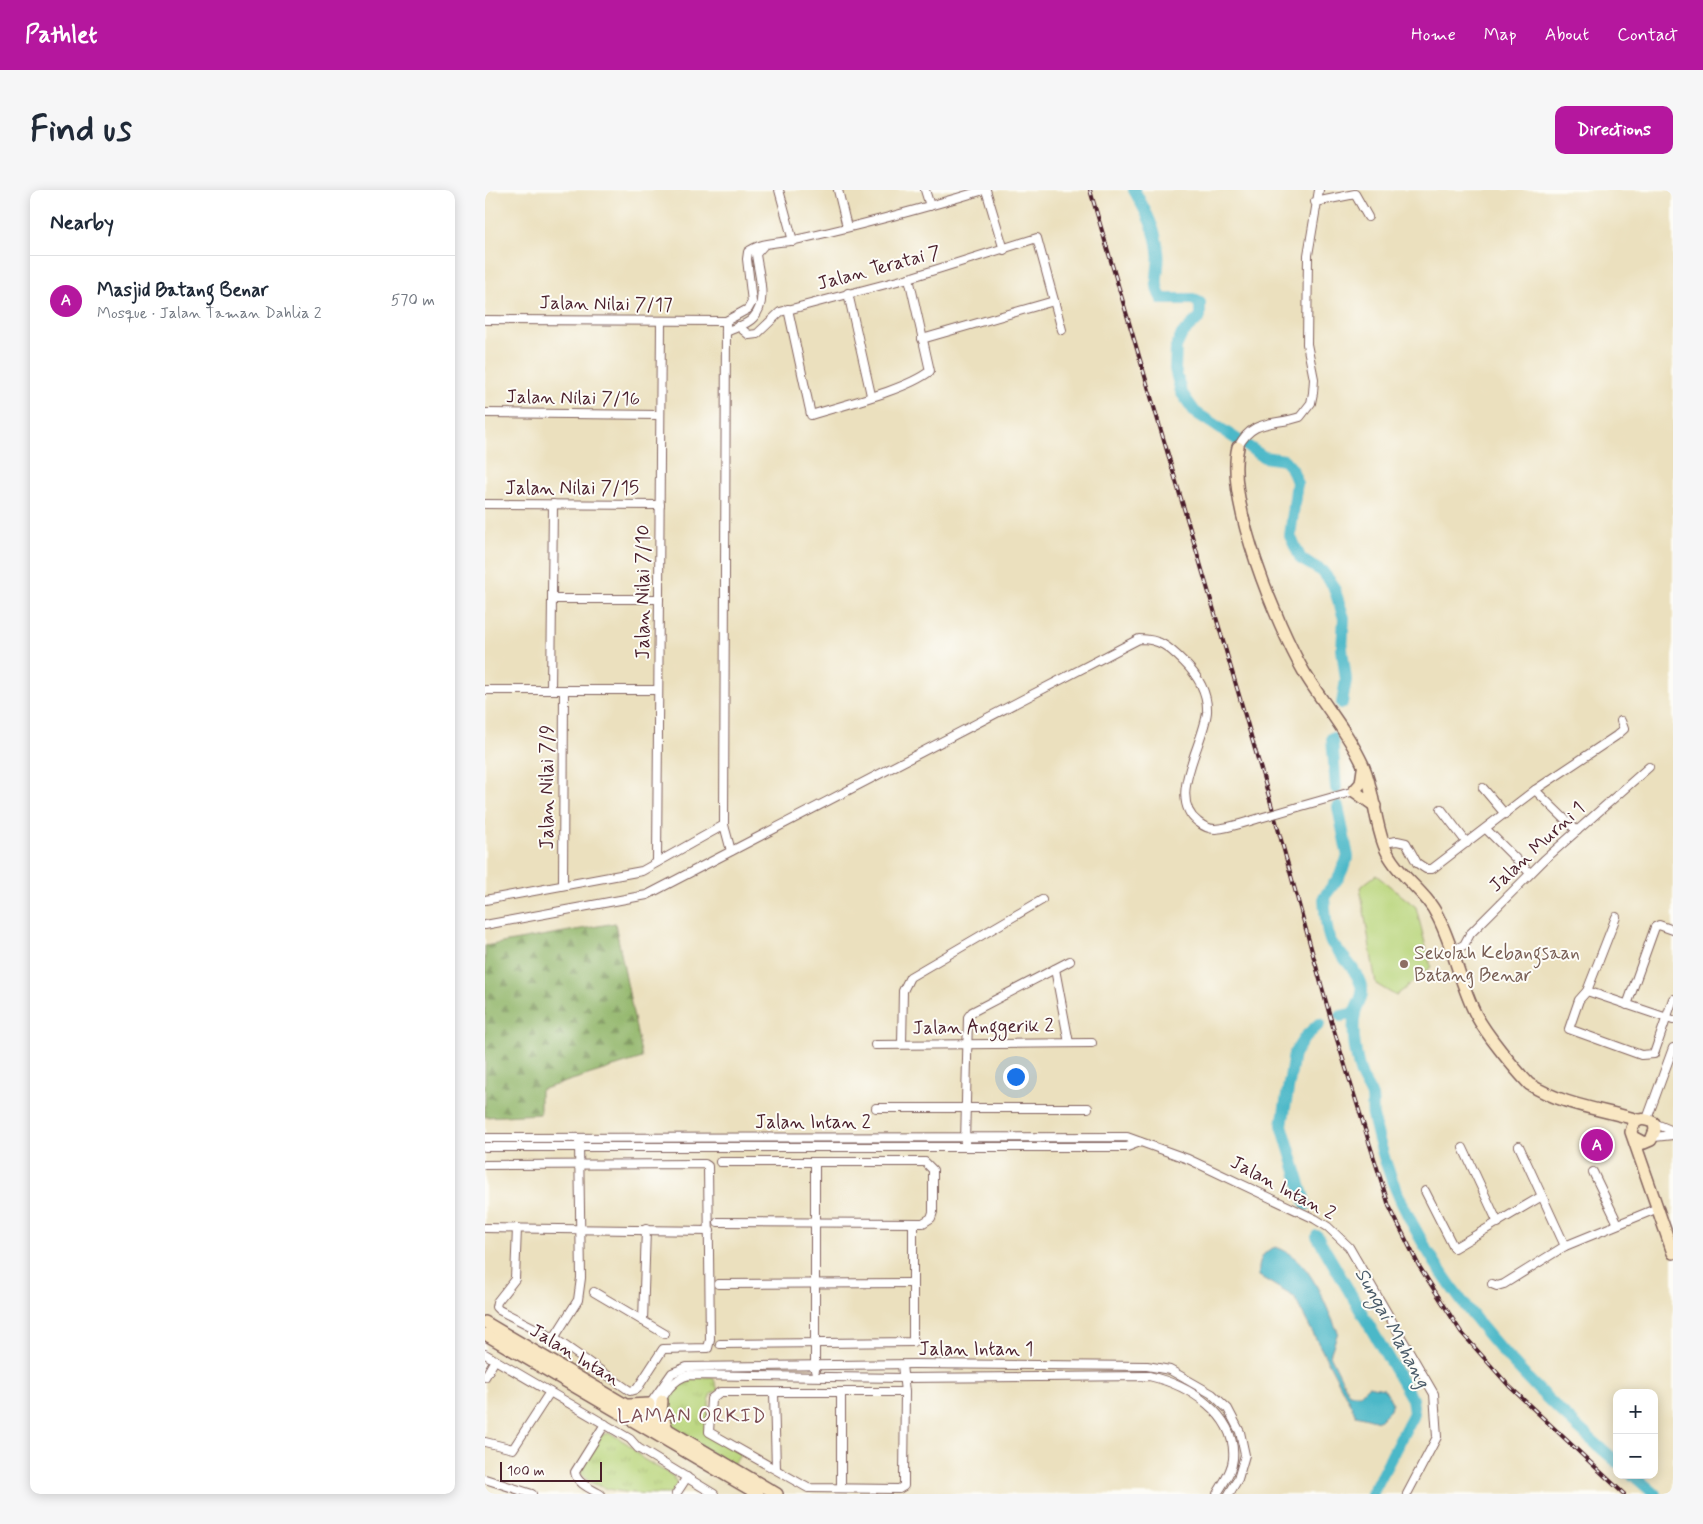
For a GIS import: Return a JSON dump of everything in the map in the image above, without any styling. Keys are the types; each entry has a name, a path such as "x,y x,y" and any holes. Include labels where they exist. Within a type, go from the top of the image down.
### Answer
{"street":[{"path":"779,190 793,240"},
{"path":"838,190 847,227"},
{"path":"925,190 930,206"},
{"path":"731,851 724,825 725,332 726,321 748,309 752,302 748,252 753,247 847,227 985,190 1004,250"},
{"path":"1319,190 1315,202 1308,255 1307,344 1313,379 1311,403 1300,417 1257,426 1240,443 1235,458 1243,516 1257,563 1282,631 1305,674 1363,766 1387,854 1429,900 1439,917 1476,1017 1529,1084 1551,1096 1609,1114 1646,1120 1673,1133"},
{"path":"1315,202 1355,194 1368,216"},
{"name":"Jalan Teratai 7","path":"739,326 749,334 757,334 779,312 909,278 1004,250 1037,238 1054,301"},
{"path":"725,332 754,317 761,305 762,297 756,254 764,246"},
{"path":"788,309 811,415 919,380 930,371 909,278"},
{"path":"849,293 871,396"},
{"path":"923,338 1054,301 1063,330"},
{"name":"Jalan Nilai 7/17","path":"485,320 726,321"},
{"name":"Jalan Nilai 7/10","path":"657,862 661,322"},
{"name":"Jalan Nilai 7/16","path":"485,413 660,415"},
{"name":"Jalan Nilai 7/15","path":"485,504 659,505"},
{"path":"551,690 553,504"},
{"path":"552,599 659,599"},
{"path":"485,925 647,895 1139,639 1159,641 1167,645 1194,672 1201,684 1207,713 1183,798 1191,817 1202,826 1213,829 1260,818 1370,786"},
{"path":"485,690 658,690"},
{"name":"Jalan Nilai 7/9","path":"563,885 564,690"},
{"path":"1383,843 1397,841 1406,843 1417,863 1426,870 1433,869 1535,790 1616,736 1624,729 1621,721"},
{"path":"1354,791 1361,783 1363,766"},
{"name":"Jalan Murni 1","path":"1451,951 1464,945 1470,934 1530,874 1649,767"},
{"path":"1483,788 1505,814"},
{"path":"1535,790 1577,831"},
{"path":"1354,791 1375,806"},
{"path":"1441,809 1467,843"},
{"path":"485,900 642,871 724,825"},
{"path":"1486,829 1530,874"},
{"path":"902,1044 903,991 911,977 1042,900"},
{"path":"1616,917 1587,990 1579,1000 1569,1029 1641,1055 1654,1054 1670,1019 1673,999"},
{"path":"1627,1004 1655,927 1659,924 1673,930"},
{"path":"965,1147 967,1044 971,1012 1070,961"},
{"path":"1055,970 1069,1043"},
{"path":"1587,990 1670,1019"},
{"name":"Jalan Anggerik 2","path":"875,1044 1092,1043"},
{"path":"1644,1164 1651,1139 1646,1120 1673,1048"},
{"path":"876,1108 1088,1108"},
{"path":"1609,1114 1639,1142 1673,1133"},
{"path":"1646,1120 1633,1125 1632,1134 1644,1164 1673,1253"},
{"name":"Jalan Intan 2","path":"485,1138 579,1142 965,1147 1127,1147 1140,1142"},
{"name":"Jalan Intan 2","path":"485,1147 579,1142 1127,1138 1188,1159 1289,1205 1328,1227 1349,1247 1434,1394 1437,1437 1407,1494"},
{"path":"554,1338 579,1300 581,1228 579,1142"},
{"path":"1519,1146 1565,1246"},
{"path":"1463,1148 1498,1224"},
{"path":"719,1222 923,1223 931,1218 933,1192 933,1170 925,1162 720,1162"},
{"path":"815,1162 815,1376"},
{"path":"485,1165 705,1164 710,1170 710,1340 708,1348 663,1349 637,1389 630,1391 554,1338 496,1307 497,1302 515,1279 517,1228"},
{"path":"1593,1172 1618,1224"},
{"path":"1425,1191 1451,1244 1455,1248 1458,1248 1542,1196"},
{"path":"1492,1284 1497,1286 1504,1284 1565,1246 1658,1208"},
{"path":"720,1344 913,1342 913,1223"},
{"path":"485,1228 710,1231"},
{"path":"643,1321 646,1229"},
{"path":"719,1284 913,1282"},
{"path":"594,1292 665,1334"},
{"name":"Jalan Intan","path":"485,1322 627,1405 644,1422 667,1429 777,1494"},
{"name":"Jalan Intan","path":"485,1334 644,1422 758,1494"},
{"path":"485,1354 630,1439 638,1448 714,1494"},
{"path":"485,1377 495,1360"},
{"name":"Jalan Intan 1","path":"644,1422 649,1404 664,1382 679,1369 815,1365 1147,1366 1171,1370 1212,1394 1228,1409 1240,1432 1245,1455 1238,1478 1229,1494"},
{"path":"902,1365 905,1392 904,1486 899,1489 808,1488 709,1432 710,1407 714,1395 720,1392 905,1392"},
{"name":"Jalan Intan 1","path":"644,1422 676,1381 681,1376 689,1375 903,1378 1149,1376 1162,1379 1207,1405 1219,1414 1225,1423 1233,1458 1231,1470 1217,1494"},
{"path":"485,1442 513,1449 550,1392"},
{"path":"774,1393 776,1469"},
{"path":"841,1393 841,1488"},
{"path":"662,1401 661,1411 667,1429"},
{"path":"627,1405 649,1404"},
{"path":"600,1494 575,1477 575,1472 605,1424"},
{"path":"485,1478 532,1494"},
{"path":"677,1494 687,1478"}],"green space":[{"path":"1376,875 1416,907 1431,967 1396,996 1376,984 1360,887"},
{"path":"615,923 642,1058 540,1090 540,1114 485,1117 485,946"},
{"path":"713,1377 718,1390 710,1395 706,1432 743,1453 732,1465 669,1427 665,1402 673,1387 683,1378"},
{"path":"610,1433 628,1444 643,1459 673,1476 677,1484 670,1494 619,1491 585,1479 579,1471 601,1435"}],"water":[{"path":"1276,1247 1298,1261 1307,1271 1321,1295 1338,1332 1330,1355 1349,1394 1360,1394 1368,1386 1384,1389 1392,1402 1390,1410 1379,1421 1356,1415 1294,1297 1259,1276 1259,1266 1262,1257 1267,1251"}],"waterway":[{"path":"1134,190 1155,235 1159,258 1157,287 1162,299 1193,299 1200,303 1200,317 1182,334 1176,347 1175,369 1181,392 1195,412 1264,457 1284,460 1292,469 1297,482 1290,536 1301,559 1322,571 1333,585 1344,618 1342,649 1346,680 1342,703"},
{"path":"1332,738 1336,788"},
{"path":"1338,807 1348,857 1339,877 1324,897 1327,927 1331,942 1352,967 1361,985 1361,996 1354,1020 1356,1054 1362,1077 1372,1097 1373,1116 1378,1137 1400,1199 1419,1237 1442,1273 1494,1342 1554,1405 1613,1458"},
{"name":"Sungai Mahang","path":"1341,1016 1355,1013"},
{"name":"Sungai Mahang","path":"1306,1205 1282,1125 1294,1054 1305,1037 1319,1024"},
{"name":"Sungai Mahang","path":"1317,1236 1412,1399 1414,1413 1372,1494"},
{"path":"1638,1479 1655,1494"}],"railway":[{"path":"1090,190 1272,807 1333,1027 1389,1206 1419,1266 1461,1332 1509,1386 1624,1494"}],"place":[{"name":"Sekolah Kebangsaan Batang Benar","path":"1404,964"},
{"name":"Masjid Batang Benar","path":"1597,1145"}],"district":[{"name":"LAMAN ORKID","path":"692,1416"}]}
